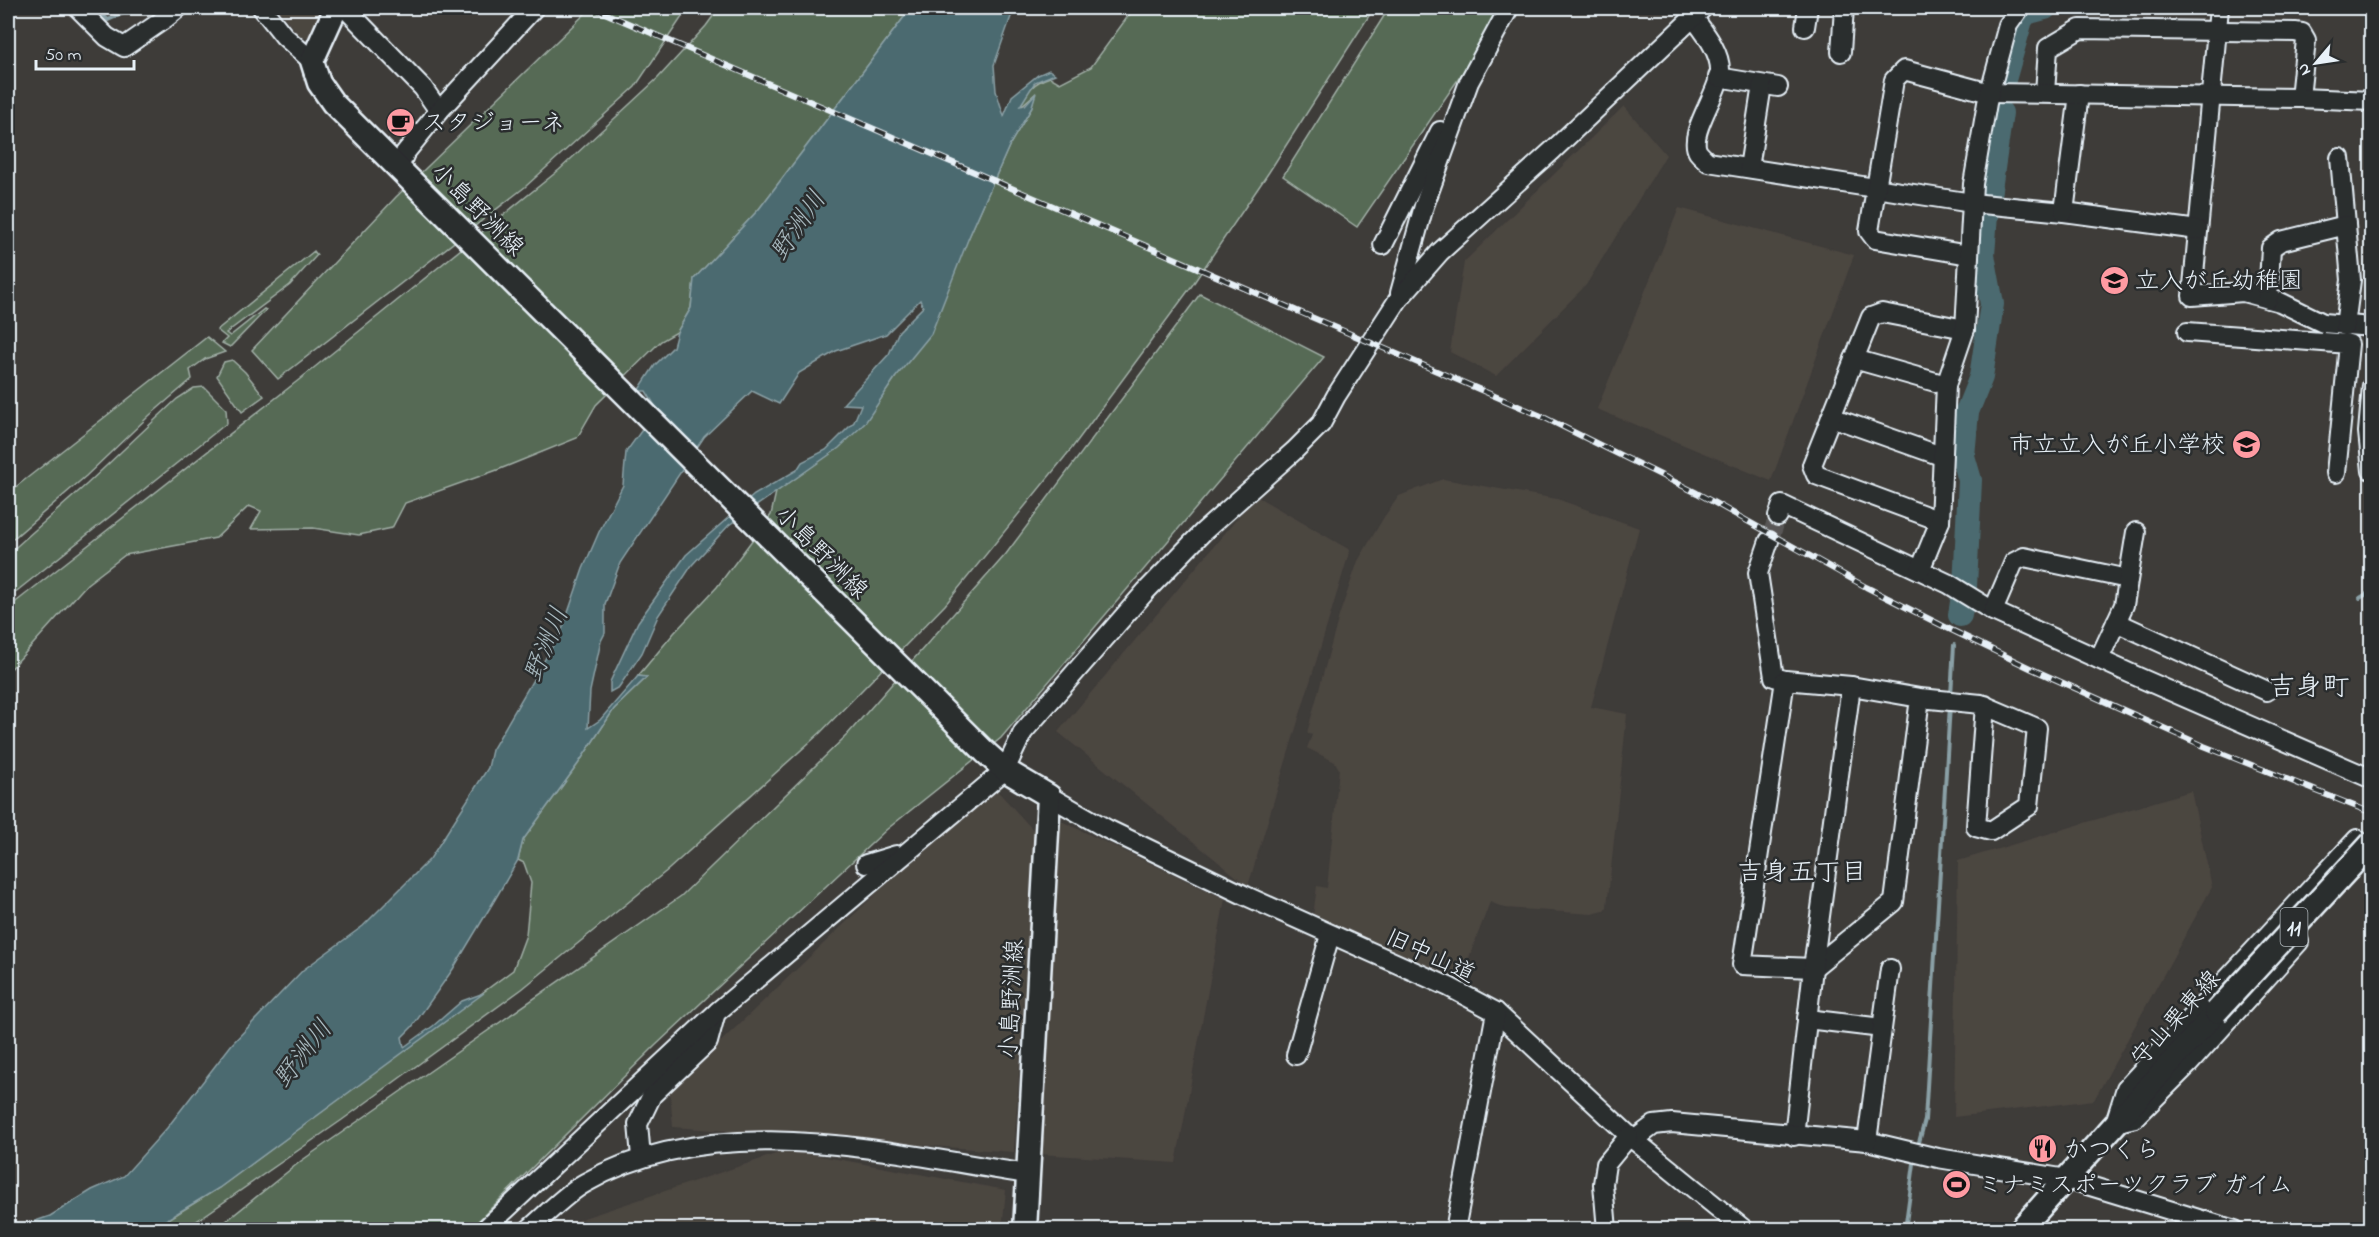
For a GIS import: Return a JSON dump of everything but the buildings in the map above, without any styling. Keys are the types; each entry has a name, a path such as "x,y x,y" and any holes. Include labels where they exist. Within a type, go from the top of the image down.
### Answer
{"main road":[{"path":"312,61 336,8"},
{"name":"小島野洲線","path":"312,61 319,83 333,102 985,753 1005,770 1049,796 1024,1230"},
{"name":"守山栗東線","path":"2020,1230 2216,1012 2364,841"}],"street":[{"path":"78,8 107,37 124,47 178,8"},
{"path":"262,8 284,36 312,61"},
{"path":"345,8 423,88 439,111"},
{"path":"404,173 405,153 439,111 534,8"},
{"path":"1398,300 1424,206 1468,82 1509,8"},
{"path":"1805,27 1808,8"},
{"path":"1841,52 1844,8"},
{"path":"1920,570 1940,521 1941,456 1946,385 1965,329 1972,203 1989,93 2008,25 2020,8"},
{"path":"2219,8 2192,296 2243,292 2268,298 2324,323 2372,327"},
{"path":"484,1230 717,1012 903,853 1005,770 1023,732 1146,591 1203,532 1321,424 1336,396 1398,300 1440,252 1553,150 1698,12 1713,46 1720,71 1696,136 1697,150 1708,162 1972,203 2064,212 2198,230"},
{"path":"2046,93 2048,48 2080,29 2217,31 2302,33 2306,40 2300,98"},
{"path":"1969,255 1875,239 1869,231 1894,80 1905,70 1989,93 2372,101"},
{"path":"1718,77 1770,86 1749,168"},
{"path":"2064,212 2079,94"},
{"path":"1383,245 1445,120 1453,99"},
{"path":"2340,158 2351,280 2345,326"},
{"path":"2268,298 2271,249 2281,241 2346,225"},
{"path":"1940,521 1816,475 1812,465 1871,317 1882,313 1965,329"},
{"path":"2187,332 2349,344 2336,474"},
{"path":"1854,359 1946,385"},
{"path":"2372,386 2368,432 2372,471"},
{"path":"1831,417 1941,456"},
{"path":"1778,516 1782,505 1920,570 1993,610 2372,779"},
{"path":"2099,659 2124,605 2136,532"},
{"path":"1769,541 1758,573 1774,677 1851,686 1920,699 1951,700 1984,705 2037,728 2029,806 1991,831 1976,827 1984,705"},
{"path":"1993,610 2014,562 2024,557 2128,579"},
{"path":"2116,622 2267,691"},
{"path":"1785,680 1742,965 1813,968 1894,902 1920,699"},
{"path":"1794,1136 1813,968 1851,686"},
{"name":"旧中山道","path":"1049,796 1107,829 1330,935 1449,987 1496,1012 1631,1138 1745,1230"},
{"path":"2116,1124 2126,1088 2278,924 2364,841"},
{"path":"866,864 903,853"},
{"path":"2116,1124 2135,1118 2189,1064 2299,942 2278,924"},
{"path":"1296,1055 1330,935"},
{"path":"1867,1141 1890,969"},
{"path":"641,1157 638,1124 652,1095 708,1042 717,1012"},
{"path":"1455,1230 1496,1012"},
{"path":"1807,1019 1882,1028"},
{"path":"1607,1230 1603,1184 1606,1164 1631,1138 1654,1125 1672,1123 1867,1141 1916,1153 2067,1179 2235,1230"},
{"path":"528,1230 583,1184 641,1157 712,1144 789,1141 847,1146 1028,1174"}],"shaded area":[{"path":"277,8 322,8 310,37 300,37"},
{"path":"1624,106 1666,155 1586,285 1496,376 1450,352 1464,262"},
{"path":"1679,208 1854,255 1771,481 1597,409"},
{"path":"1443,479 1557,499 1639,528 1591,707 1627,714 1607,907 1604,911 1592,914 1505,908 1490,902 1465,968 1456,984 1313,916 1317,886 1327,888 1339,769 1335,762 1307,748 1312,735 1307,733 1339,616 1358,561 1399,496"},
{"path":"1256,496 1350,550 1248,886 1058,732"},
{"path":"991,784 1035,832 1014,1152 673,1127 670,1090"},
{"path":"2191,791 2212,887 2094,1100 1954,1117 1958,861"},
{"path":"1057,819 1225,899 1176,1163 1040,1154"},
{"path":"788,1150 1006,1190 1002,1229 564,1230 569,1223"}],"green space":[{"path":"591,8 688,8 635,87 525,187 278,379 252,350 396,197"},
{"path":"719,8 911,8 759,209 694,279 691,308 677,332 661,341 596,405 577,438 405,503 392,528 359,535 313,528 251,529 261,511 249,506 216,538 125,555 87,584 8,672 8,608 300,379 559,170 658,78 706,26"},
{"path":"1134,8 1374,8 1269,172 1191,287 1072,448 945,605 820,733 669,869 522,989 342,1120 185,1229 151,1230 219,1188 513,970 526,935 531,883 524,863 518,860 523,840 578,764 614,709 647,677 638,676 717,587 771,515 776,492 838,448 864,423 895,378 969,237 1010,144 1031,109 1035,94 1020,107 1028,92 1044,79 1050,77 1060,83 1091,67"},
{"path":"1389,8 1507,8 1357,227 1283,176"},
{"path":"314,251 317,255 290,285 226,333 230,336 264,309 266,310 230,347 222,343 227,338 217,330"},
{"path":"1200,294 1324,357 1001,738 886,830 655,1046 470,1229 215,1230 301,1161 681,896 847,735 1006,554"},
{"path":"207,337 225,352 205,359 190,370 192,379 86,476 8,543 8,493"},
{"path":"232,360 264,396 242,412 217,376 224,362"},
{"path":"204,387 226,409 227,423 8,598 8,554 87,484 177,399 194,388"}],"water":[{"name":"野洲川","path":"911,8 1014,8 994,65 996,91 1004,116 1012,96 1038,75 1049,70 1055,74 1035,82 1020,106 1025,105 1036,93 1031,109 1010,144 969,237 931,334 895,378 865,423 839,448 729,525 692,565 658,616 642,653 619,687 610,692 610,682 638,622 686,555 754,495 797,470 802,462 826,450 854,422 861,405 843,404 889,354 899,331 923,307 920,300 886,334 836,351 799,373 779,404 752,391 704,437 620,563 605,604 605,633 601,641 590,691 588,728 600,720 638,676 647,677 614,709 578,764 523,840 518,860 453,969 412,1027 402,1037 404,1047 462,1001 484,993 219,1188 151,1229 9,1230 50,1216 92,1190 124,1176 167,1128 232,1044 303,970 363,926 430,859 488,768 492,750 562,630 583,569 623,485 626,452 657,409 646,391 638,391 655,365 673,347 677,332 691,308 694,279 759,209"}],"waterway":[{"path":"95,8 108,20 135,8"},
{"path":"2004,80 2021,20 2026,13 2045,8"},
{"path":"1989,196 2001,113"},
{"path":"1965,587 1970,480 1963,456 1967,412 1981,377 1992,304 1983,255 1986,215"},
{"path":"2360,598 2372,591"},
{"path":"1960,615 1962,602"},
{"path":"1951,695 1954,645"},
{"path":"1918,1146 1925,1120 1950,705"},
{"path":"1905,1230 1915,1156"}],"tunnel":[{"path":"1769,541 1778,516"}],"railway":[{"path":"593,8 1539,415 1697,493 1866,587 2032,669 2204,746 2372,813"}],"place":[{"name":"スタジョーネ","path":"401,122"},
{"name":"立入が丘幼稚園","path":"2114,280"},
{"name":"市立立入が丘小学校","path":"2246,444"},
{"name":"かつくら","path":"2043,1149"},
{"name":"ミナミスポーツクラブ ガイム","path":"1957,1184"}],"district":[{"name":"吉身町","path":"2309,686"},
{"name":"吉身五丁目","path":"1802,871"}]}
